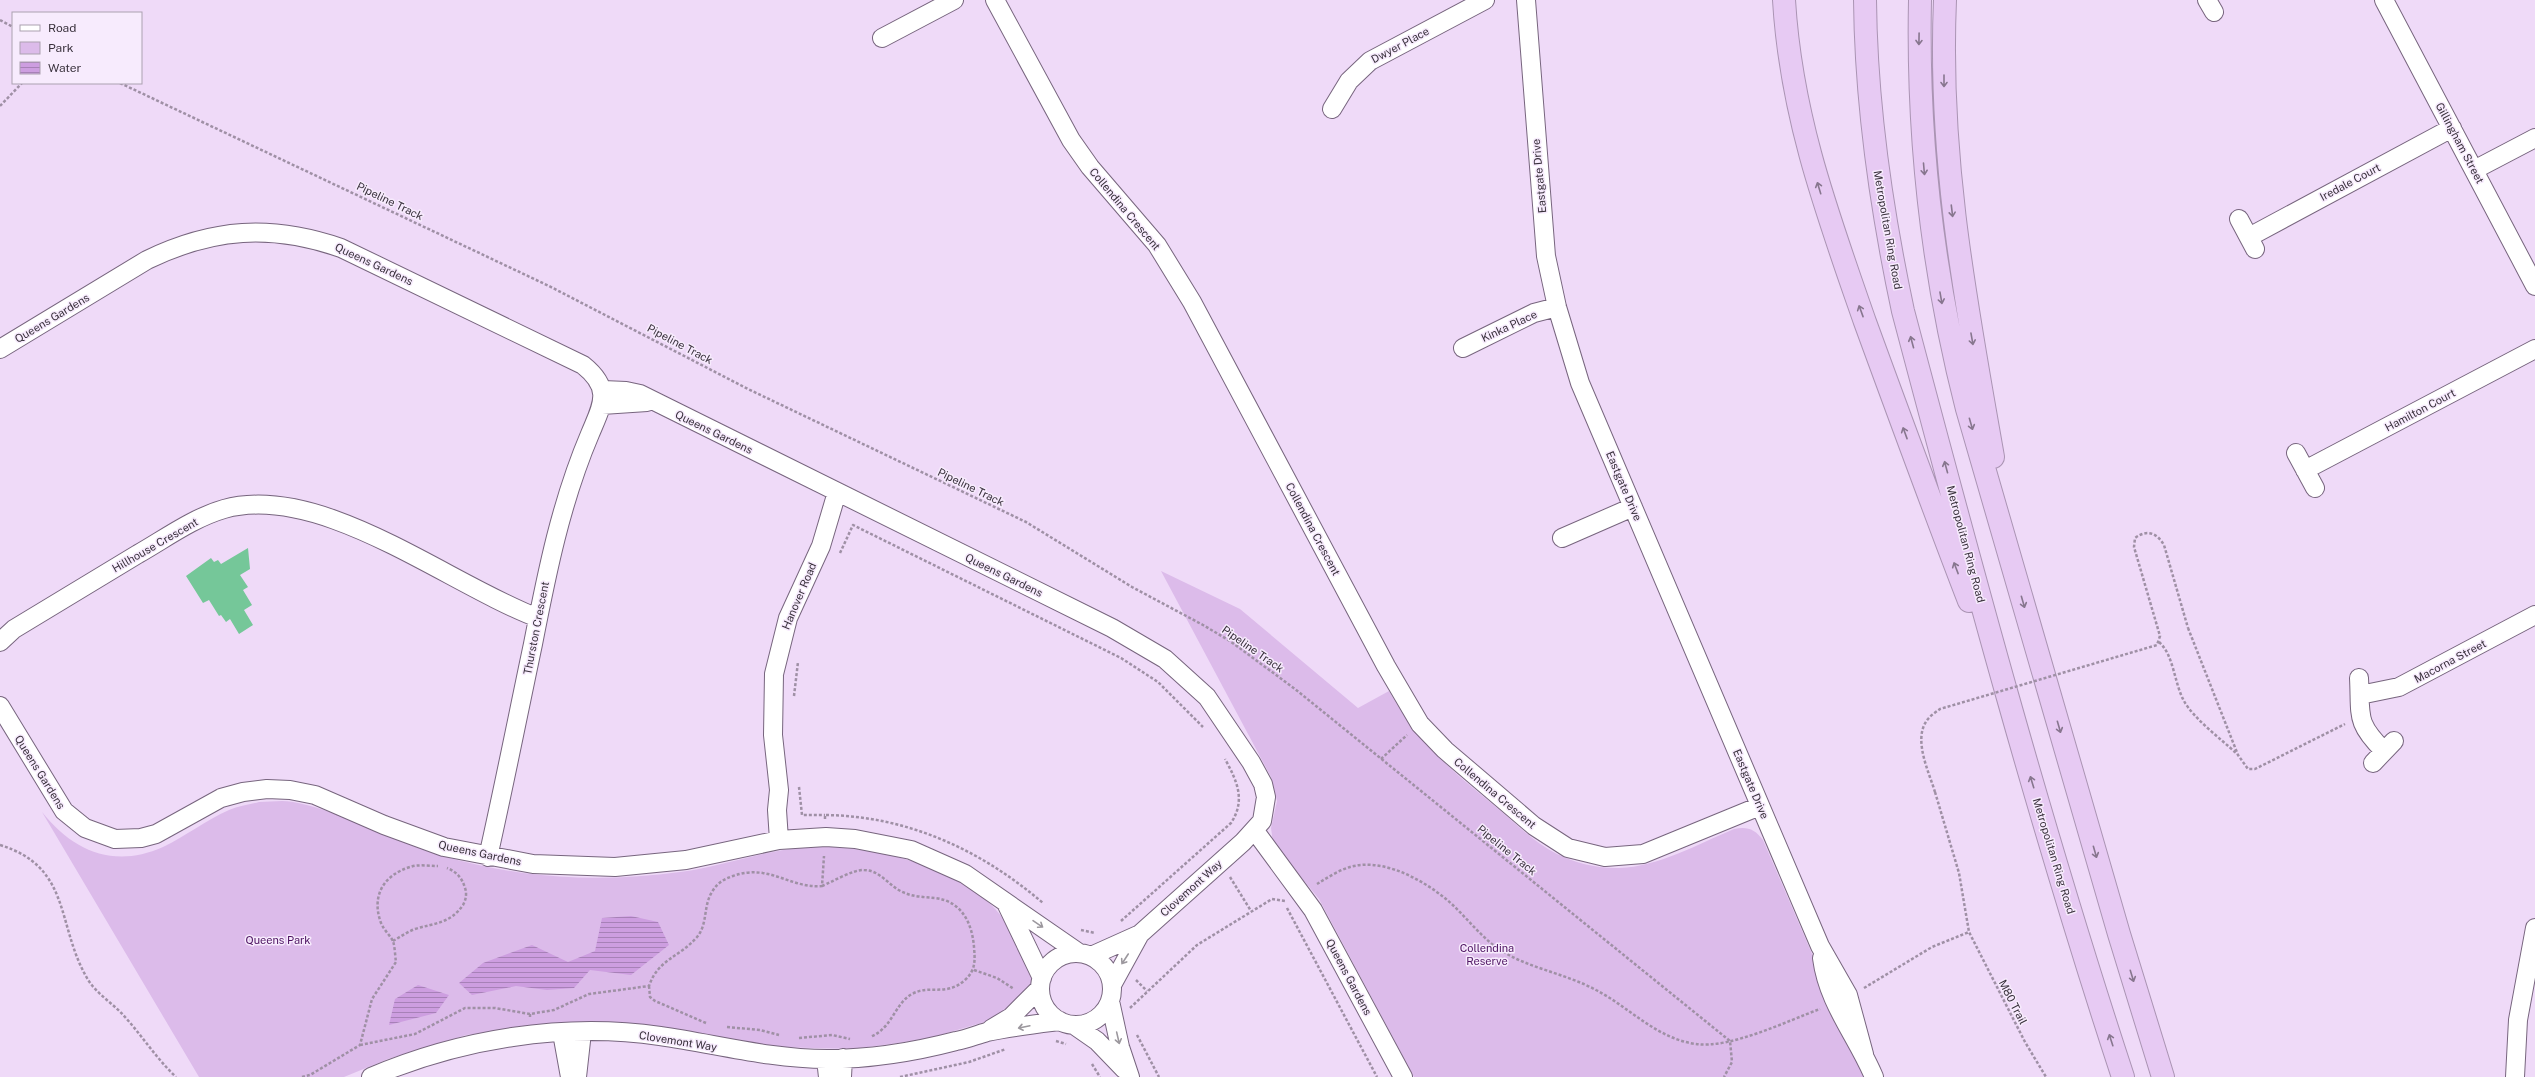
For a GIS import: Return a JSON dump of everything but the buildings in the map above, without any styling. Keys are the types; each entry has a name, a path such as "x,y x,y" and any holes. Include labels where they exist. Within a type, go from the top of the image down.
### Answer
{"highway":[{"path":"1784,0 1795,95 1820,193 1907,438 2010,708"},
{"name":"Metropolitan Ring Road","path":"1865,0 1866,60 1871,121 1890,248 1907,326 2010,708 2095,991 2123,1077"},
{"path":"1920,0 1919,63 1921,136 1937,273 1949,340 1963,394 2119,934 2163,1077"},
{"path":"1945,0 1944,110 1949,186 1960,269 2012,564"}],"street":[{"path":"882,38 954,0"},
{"name":"Collendina Crescent","path":"995,0 1071,140 1090,167 1157,245 1192,302 1386,666 1420,724 1444,750 1534,826 1553,840 1586,854 1606,857 1643,854 1658,850 1760,806"},
{"name":"Dwyer Place","path":"1332,109 1349,81 1370,61 1486,0"},
{"name":"Eastgate Drive","path":"1526,0 1546,256 1557,307 1580,382 1820,946 1874,1077"},
{"name":"Gillingham Street","path":"2384,0 2535,286"},
{"name":"Iredale Court","path":"2239,219 2252,243 2452,128"},
{"path":"2474,170 2535,138"},
{"name":"Queens Gardens","path":"0,349 147,260 187,243 232,233 277,232 323,241 375,263 583,366 592,372 602,397 652,402 1112,628 1165,659 1188,678 1207,697 1236,736 1263,784 1266,798 1265,811 1262,821 1249,836 1290,880 1313,910 1403,1077"},
{"name":"Kinka Place","path":"1463,348 1534,313 1557,307"},
{"name":"Hamilton Court","path":"2305,470 2535,349"},
{"name":"Thurston Crescent","path":"488,857 540,610 564,505 602,397"},
{"path":"2296,453 2315,488"},
{"name":"Hanover Road","path":"786,839 777,810 779,790 773,735 774,674 788,618 821,546 837,492"},
{"name":"Hanover Road","path":"821,546 853,500"},
{"name":"Hillhouse Crescent","path":"0,642 7,632 183,527 225,509 249,506 274,505 313,512 372,537 483,592 540,610"},
{"path":"1562,538 1633,507"},
{"name":"Macorna Street","path":"2360,719 2360,686 2399,687 2535,615"},
{"name":"Queens Gardens","path":"0,706 64,811 84,828 100,835 115,839 141,838 171,826 221,798 243,792 267,789 290,790 316,795 384,825 444,847 488,857 533,864 615,867 686,860 786,839 826,837 855,838 911,850 965,874 1085,955"},
{"path":"2360,719 2364,728 2384,752"},
{"name":"Clovemont Way","path":"1085,955 1140,934 1249,836"},
{"name":"Queens Gardens","path":"1005,902 1041,983"},
{"path":"2515,1077 2518,1020 2535,928"},
{"name":"Clovemont Way","path":"1111,993 1140,934"},
{"path":"1067,954 1085,955 1101,964 1108,973 1111,993 1123,1026 1129,1076 1097,1041 1067,1023 1046,1007 1041,983 1048,967 1056,959 1067,954"},
{"name":"Clovemont Way","path":"987,1032 1011,1017 1041,983"},
{"path":"1067,1023 1096,1019 1104,1011 1111,993"},
{"name":"Clovemont Way","path":"370,1077 424,1056 460,1047 529,1035 582,1032 659,1036 765,1055 835,1058 903,1053 958,1041 987,1032 1067,1023"},
{"path":"577,1077 582,1032"},
{"path":"562,1033 570,1077"},
{"path":"828,1077 835,1058"},
{"path":"835,1058 842,1077"}],"path":[{"path":"0,20 12,26"},
{"path":"0,106 21,84"},
{"name":"Pipeline Track","path":"122,84 549,286 748,389 1026,522 1132,588 1230,641 1295,689 1730,1041"},
{"path":"836,560 853,525 1121,658 1158,682 1205,729"},
{"path":"2238,755 2188,628 2164,545 2157,535 2151,532 2139,535 2135,538 2134,547 2159,642 2166,650 2176,684 2185,702 2238,755 2248,769 2255,769 2333,729 2360,719"},
{"name":"M80 Trail","path":"2046,1077 2024,1042 1969,932 1960,872 1925,757 1922,729 1928,718 1940,709 2146,649 2157,645 2159,642"},
{"path":"793,699 799,655"},
{"path":"1381,759 1420,724"},
{"path":"1117,924 1231,824 1236,816 1240,796 1239,786 1224,758"},
{"path":"799,786 802,815 825,815 882,820 919,829 956,844 1007,875 1046,906"},
{"path":"822,886 826,837 825,815"},
{"path":"0,845 31,858 44,871 55,889 86,977 98,992 125,1016 154,1054 176,1077"},
{"path":"439,866 444,847"},
{"path":"1159,1077 1123,1026 1130,1008 1198,945 1272,899 1284,902 1302,894 1350,867 1361,865 1378,866 1394,870 1432,889 1496,947 1510,956 1596,990 1660,1032 1679,1041 1713,1045 1730,1041 1841,999 1932,947 1969,932"},
{"path":"360,1045 372,999 396,962 393,941 380,922 376,904 378,892 386,881 411,866 439,866 453,871 463,880 467,891 465,902 452,918 442,923 415,929 393,941"},
{"path":"713,1025 682,1014 655,1001 650,996 649,986 658,967 698,937 705,920 711,892 725,878 739,874 758,872 769,873 807,886 822,886 862,869 871,871 905,894 950,902 966,916 970,926 976,963 966,979 948,991 919,991 905,999 890,1022 878,1033 864,1039"},
{"path":"1284,902 1377,1077"},
{"path":"1075,928 1099,933"},
{"path":"302,1077 310,1075 360,1045 415,1034 465,1008 495,1008 530,1014 554,1010 589,994 649,986"},
{"path":"529,1035 530,1014"},
{"path":"720,1026 760,1030 785,1037"},
{"path":"793,1038 832,1035 855,1040"},
{"path":"1724,1077 1732,1062 1730,1041"},
{"path":"900,1077 969,1062 1012,1047"}],"green space":[{"name":"Collendina Reserve","path":"1161,571 1240,609 1358,708 1389,691 1413,728 1439,758 1528,835 1557,854 1579,863 1603,868 1634,867 1678,854 1734,829 1747,828 1757,833 1763,840 1865,1077 1414,1077 1319,899 1273,843 1271,828 1277,801 1271,777"},
{"name":"Queens Park","path":"289,801 308,805 436,854 494,868 562,877 602,878 641,876 695,870 767,853 796,848 822,847 882,853 912,861 941,872 968,886 990,904 1007,924 1015,937 1034,977 1032,986 1027,995 991,1020 930,1038 852,1049 777,1047 646,1025 593,1022 549,1023 466,1035 388,1059 344,1077 199,1077 42,812 54,826 81,846 111,856 128,856 145,853 163,847 212,818 229,810 259,802"}],"water":[{"path":"631,916 658,922 669,945 631,975 590,970 574,988 547,990 516,986 472,995 459,983 483,963 532,945 568,962 595,951 602,918"},
{"path":"418,985 449,995 436,1013 389,1025 395,999"}]}
